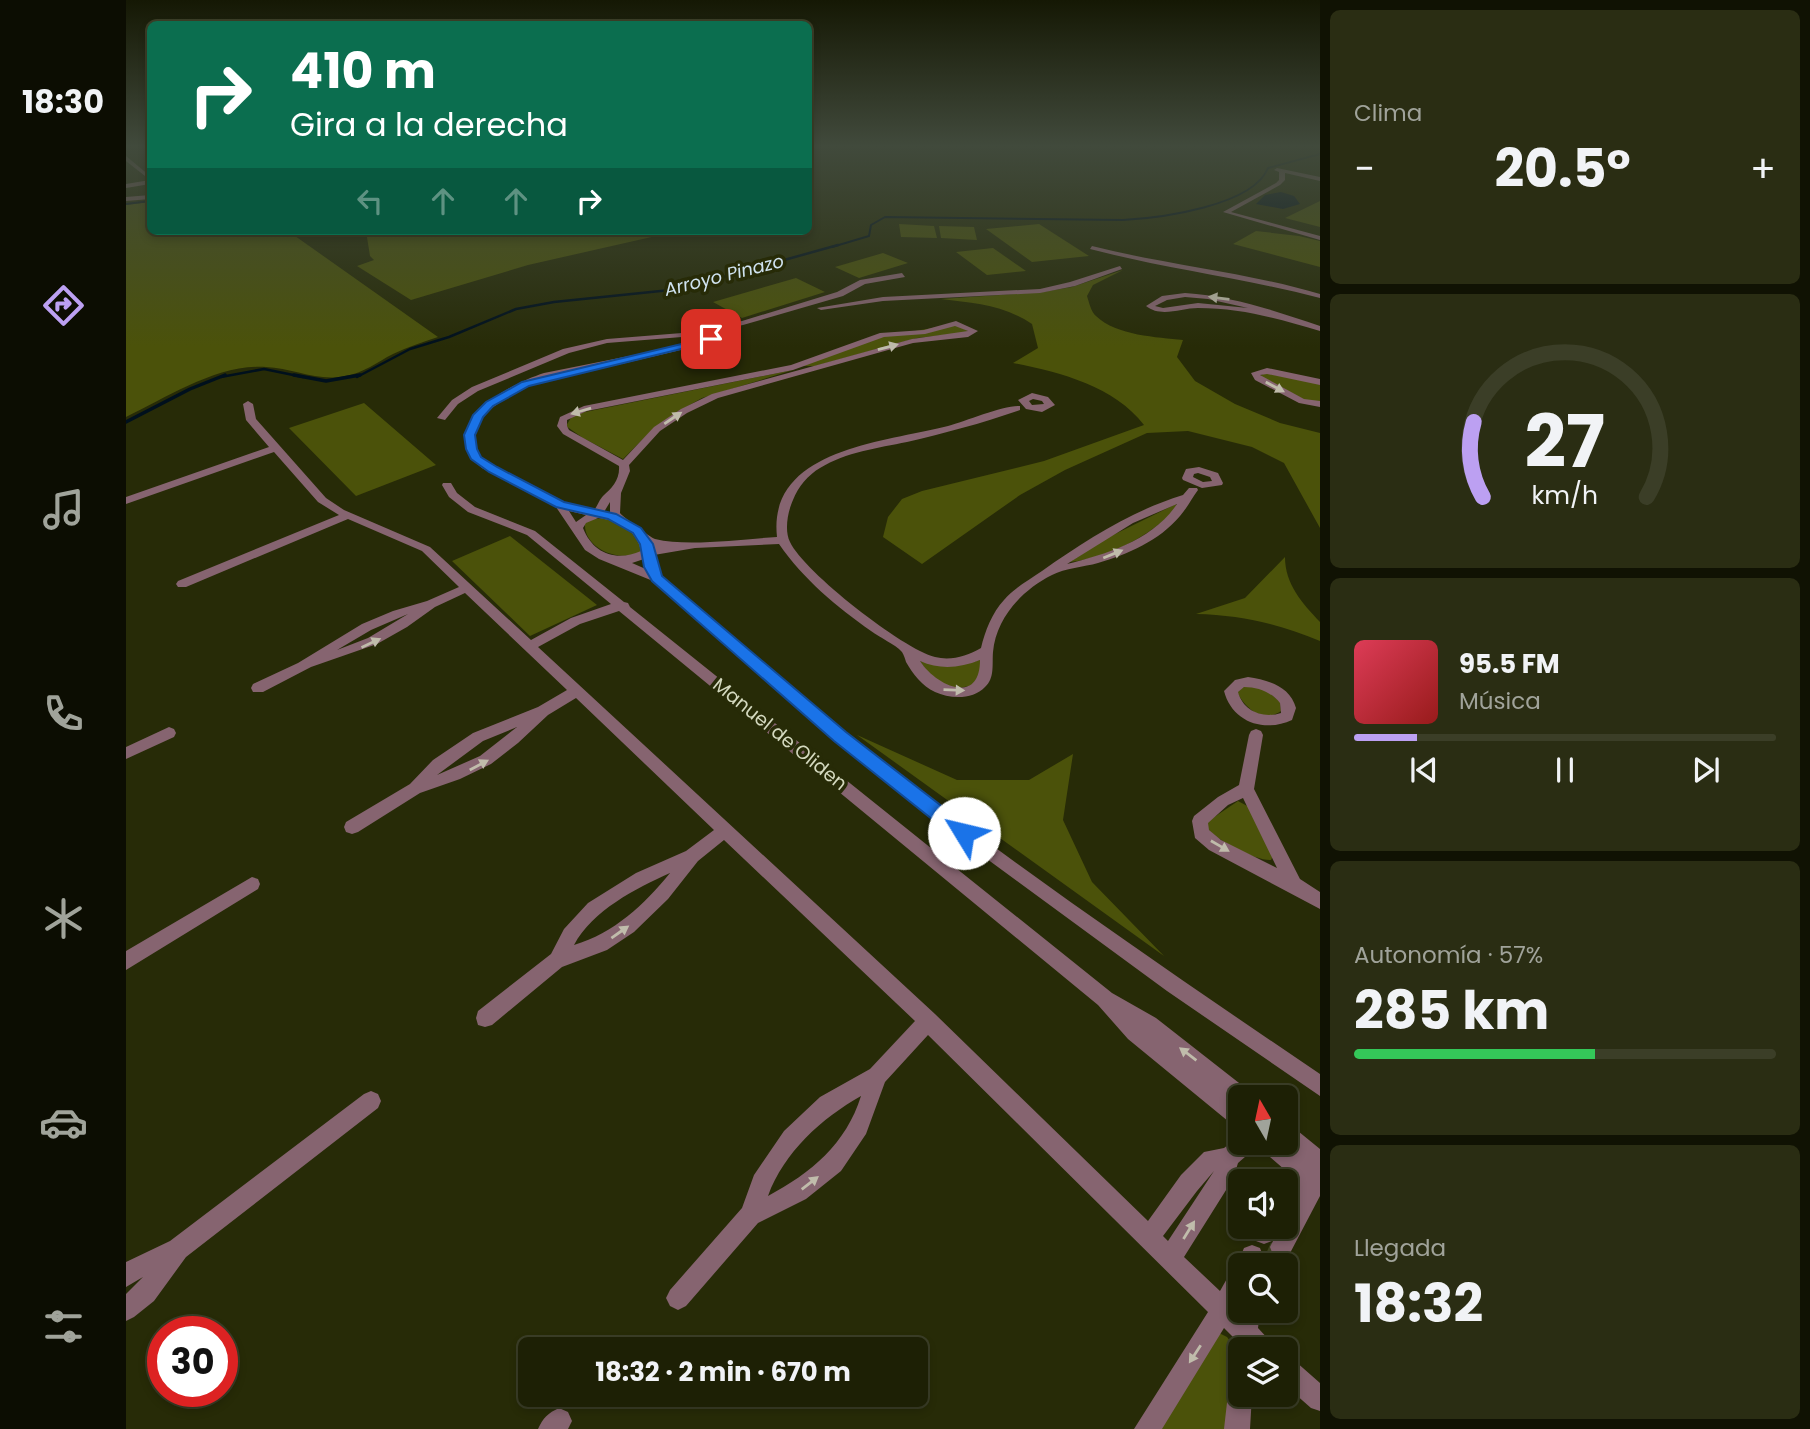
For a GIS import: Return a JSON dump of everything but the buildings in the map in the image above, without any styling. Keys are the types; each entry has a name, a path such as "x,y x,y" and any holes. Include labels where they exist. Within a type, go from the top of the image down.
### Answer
{"street":[{"path":"1232,214 1320,238"},
{"path":"1102,244 1123,253"},
{"path":"1092,248 1319,290"},
{"path":"1119,268 1123,253"},
{"path":"711,339 830,306 911,297 1060,288 1155,258"},
{"path":"442,418 455,402 475,389 550,356 585,345 682,335 722,327 840,295 870,280 902,275"},
{"path":"1284,317 1216,306 1185,306 1164,311 1150,306 1157,300 1172,297 1205,297 1241,302 1320,329"},
{"path":"624,465 566,432 562,426 563,419 584,409 796,369 912,341 968,335 974,331 956,323 925,332 883,335 796,369 698,403 657,429 624,465"},
{"path":"596,343 607,363"},
{"path":"697,343 544,376 526,384 489,404 478,415 469,435 471,449 477,459 493,470 560,505 620,520 644,539 655,543 695,545 783,540"},
{"path":"585,345 607,363"},
{"path":"1320,382 1267,371 1255,373 1258,378 1302,401 1320,404"},
{"path":"987,650 975,657 956,662 933,661 908,652 806,571 783,540 787,499 797,483 819,464 849,453 952,428 1020,405 1046,408 1050,403 1037,396 1025,398 1020,405"},
{"path":"248,404 251,420 322,500 426,549 468,586 928,1021 1221,1311 1250,1336"},
{"path":"126,501 275,448"},
{"path":"620,520 615,513 616,493 625,471 624,465"},
{"path":"908,652 925,680 951,691 974,688 981,684 988,666 987,650 1002,609 1047,572 1096,538 1190,489 1216,485 1219,481 1205,471 1190,471 1186,475 1190,489 1174,516 1139,542 1104,558 1047,572"},
{"name":"Manuel de Oliden","path":"447,485 453,496 483,517 504,521 531,533 624,606 1105,999 1135,1032 1228,1108"},
{"path":"578,532 582,521 597,515 607,498 616,493"},
{"path":"560,505 594,550 657,578 796,699 928,807 1173,985 1320,1086"},
{"path":"182,584 349,515"},
{"path":"644,539 657,578"},
{"path":"613,559 626,561 647,553 695,545"},
{"path":"258,688 306,664 358,649 381,638 431,604 468,586"},
{"path":"530,646 557,629 624,606"},
{"path":"1256,735 1232,698 1234,686 1248,682 1268,686 1284,697 1290,710 1287,716 1265,725 1256,735 1246,789 1293,884"},
{"path":"415,788 438,764 478,737 543,712 577,691"},
{"path":"1242,711 1257,719 1273,721"},
{"path":"352,827 415,788 466,772 488,760 507,747 543,712"},
{"path":"126,753 169,733"},
{"path":"1246,789 1205,814 1200,821 1201,833 1215,845 1293,884 1320,901"},
{"path":"485,1018 558,960 595,947 640,918 659,899 692,856 724,830"},
{"path":"558,960 571,934 593,911 645,876 692,856"},
{"path":"126,961 251,884"},
{"name":"Manuel de Oliden","path":"1105,999 1149,1025 1228,1087"},
{"path":"678,1297 750,1214 774,1161 807,1120 827,1104 877,1076 928,1021"},
{"path":"750,1214 781,1202 806,1187 836,1160 856,1136 868,1112 877,1076"},
{"path":"126,1276 140,1266 178,1250 371,1101"},
{"path":"1298,1149 1314,1170"},
{"path":"1148,1239 1189,1183 1211,1159 1228,1158 1231,1155"},
{"path":"1289,1155 1314,1170"},
{"path":"1169,1260 1226,1172 1228,1158"},
{"path":"1298,1182 1314,1170"},
{"path":"1298,1195 1314,1170"},
{"path":"126,1309 146,1293 178,1250"},
{"path":"1147,1429 1228,1299"},
{"path":"1298,1380 1320,1399"},
{"path":"1237,1429 1239,1407"}],"green space":[{"path":"126,214 147,214 147,235 294,235 438,337 404,349 352,375 325,377 266,367 229,371 193,383 126,417"},
{"path":"1294,214 1320,214 1320,227 1285,218"},
{"path":"899,224 934,226 937,238 901,237"},
{"path":"1039,224 1089,256 1032,262 986,229"},
{"path":"939,226 974,227 977,240 941,238"},
{"path":"1256,231 1320,241 1320,267 1233,244"},
{"path":"367,235 660,235 528,265 411,300 357,266 374,260 370,256"},
{"path":"993,248 1026,271 987,275 956,252"},
{"path":"883,253 908,263 859,278 835,267"},
{"path":"1123,270 1093,285 1087,296 1096,316 1126,332 1183,340 1177,357 1195,381 1235,404 1280,423 1320,433 1320,528 1284,463 1252,447 1188,431 1147,433 1065,470 1020,495 922,564 883,537 888,517 902,499 922,491 1044,461 1144,425 1117,400 1085,383 1013,363 1038,348 1032,324 1000,309 941,299 1043,292 1072,287"},
{"path":"796,278 825,292 742,318 713,302"},
{"path":"955,324 970,332 917,338 815,366 801,366 881,337"},
{"path":"793,370 702,398 651,431 623,459 566,426 572,416 585,412"},
{"path":"1265,373 1320,384 1320,402 1305,400 1260,376"},
{"path":"364,403 436,465 356,496 289,428"},
{"path":"1176,504 1178,507 1167,517 1129,544 1070,562 1105,539"},
{"path":"607,518 637,534 642,551 624,556 605,552 597,547 586,532 585,523 593,519"},
{"path":"510,536 597,605 530,636 452,561"},
{"path":"1285,557 1291,584 1320,622 1320,641 1260,622 1229,616 1196,614 1245,598"},
{"path":"983,659 985,664 973,685 955,688 941,685 920,661 952,664"},
{"path":"1245,686 1265,689 1280,702 1281,711 1268,716 1255,712 1237,692"},
{"path":"857,735 957,780 1029,780 1073,754 1063,820 1092,882 1164,956"},
{"path":"1238,801 1251,808 1273,856 1271,860 1237,849 1207,828 1207,822"},
{"path":"1211,1329 1227,1337 1228,1407 1238,1407 1237,1429 1147,1429"}],"waterway":[{"name":"Arroyo Pinazo","path":"832,247 869,236 871,225 885,217 1123,220 1176,214"},
{"name":"Arroyo Pinazo","path":"357,377 410,349 449,337 516,309 554,302 680,289 838,245"},
{"name":"Arroyo Pinazo","path":"221,377 264,369 303,377"},
{"name":"Arroyo Pinazo","path":"126,422 190,389 225,375"},
{"name":"Arroyo Pinazo","path":"294,375 326,381 360,375"}],"tunnel":[{"path":"1278,1253 1281,1247"}],"route":[{"path":"711,339 526,384 489,404 478,415 469,435 471,449 477,459 493,470 535,489 560,505 612,517 629,524 647,544 651,567 657,578 692,611 840,736 964,833"}]}
